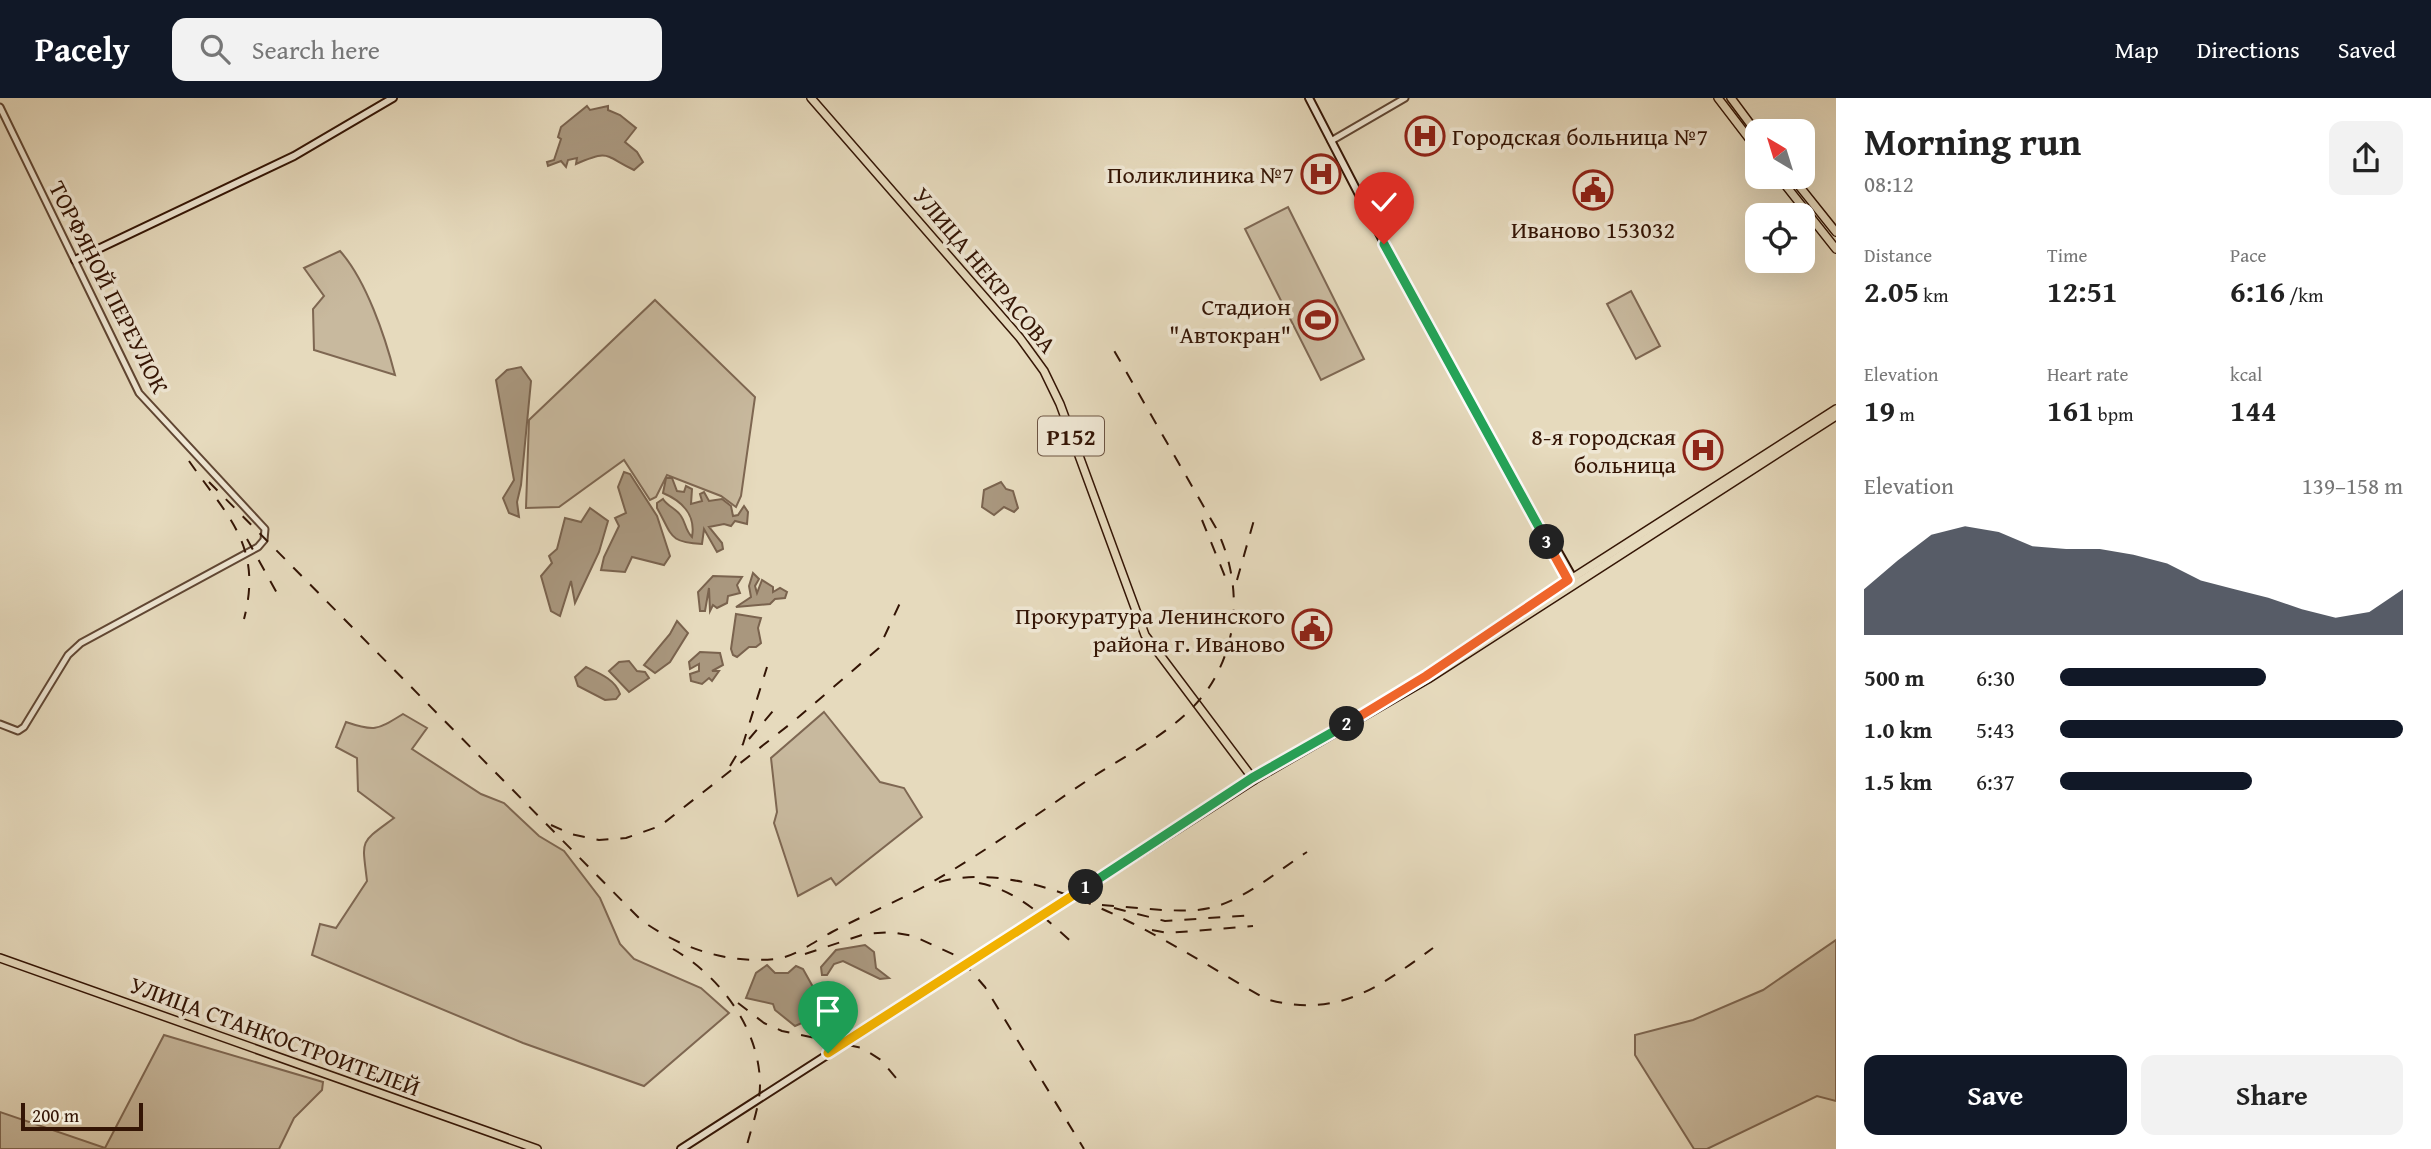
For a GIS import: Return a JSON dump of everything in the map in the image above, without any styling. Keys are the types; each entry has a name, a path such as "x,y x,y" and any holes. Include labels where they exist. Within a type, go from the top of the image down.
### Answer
{"main road":[{"path":"75,260 293,156 393,98"},
{"name":"УЛИЦА НЕКРАСОВА","path":"811,98 983,293 1044,371 1060,404 1145,635 1253,779"},
{"path":"1311,98 1571,581"},
{"path":"1718,98 1745,133"},
{"path":"1731,98 1747,119"},
{"path":"1788,189 1836,249"},
{"path":"1802,189 1836,232"},
{"path":"683,1148 1232,792 1426,676 1836,409"},
{"path":"1571,581 1836,416"},
{"name":"УЛИЦА СТАНКОСТРОИТЕЛЕЙ","path":"0,958 537,1149"}],"street":[{"path":"1332,140 1405,98"},
{"name":"ТОРФЯНОЙ ПЕРЕУЛОК","path":"0,107 132,379 148,406 265,529 264,540 258,547 81,643 64,662 22,729 16,731 0,724"}],"shaded area":[{"path":"587,106 590,110 608,106 608,110 620,115 636,128 625,142 637,152 643,162 634,170 607,156 576,164 577,158 568,160 566,167 561,161 548,166 547,162 554,160 561,139 558,137 561,127"},
{"name":"Стадион \"Автокран\"","path":"1288,207 1364,359 1321,380 1245,229"},
{"path":"340,251 366,293 380,326 395,375 314,350 313,309 324,296 304,268"},
{"path":"1631,291 1660,346 1636,359 1607,304"},
{"path":"655,300 755,397 741,496 736,507 721,496 667,475 656,497 650,500 624,460 559,507 526,508 529,420"},
{"path":"521,367 531,381 517,502 519,517 509,513 503,498 514,480 496,380 507,370"},
{"path":"624,472 630,474 657,516 670,556 664,565 632,557 625,572 601,570 604,557 619,526 615,518 626,513 618,487"},
{"path":"666,478 672,478 677,491 684,492 686,486 692,489 691,504 702,501 700,494 704,492 709,501 722,499 731,506 733,516 738,515 744,506 748,512 747,524 735,521 731,526 724,524 709,527 722,543 723,549 717,552 704,529 702,544 677,539 669,531 657,503 663,499 677,511 692,537 692,522 682,505 663,493"},
{"path":"1001,482 1006,489 1013,491 1018,508 1014,512 1004,507 994,515 982,507 984,490"},
{"path":"590,508 608,521 599,552 575,603 571,581 560,616 551,611 541,576 552,563 549,556 557,549 565,518 581,522"},
{"path":"753,573 759,579 755,586 757,593 762,580 773,587 773,592 780,588 787,592 785,598 775,599 770,604 736,607 751,597 749,586"},
{"path":"713,576 742,577 737,585 740,593 728,596 727,603 717,608 713,605 710,611 709,588 705,611 700,611 698,592"},
{"path":"736,614 761,618 758,628 761,643 756,647 749,647 737,657 731,649"},
{"path":"677,621 688,633 670,662 655,673 644,665 670,634"},
{"path":"700,652 720,653 723,665 712,671 719,671 712,681 709,678 702,684 691,681 690,674 699,671 699,664 690,669 689,662"},
{"path":"629,661 637,671 645,672 649,678 629,692 609,671 619,662"},
{"path":"586,667 615,685 620,694 616,699 605,700 578,686 575,677"},
{"path":"824,712 880,782 904,788 922,817 836,885 831,878 798,896 774,823 777,812 771,758"},
{"path":"403,714 427,728 412,749 481,794 504,803 539,836 564,851 600,898 620,944 634,959 701,988 729,1013 644,1086 523,1043 312,955 320,924 336,928 367,881 364,857 366,843 374,833 394,818 358,791 357,758 336,747 346,722 376,728"},
{"path":"1836,940 1836,1101 1817,1096 1707,1149 1694,1149 1635,1055 1635,1035 1693,1020 1763,990"},
{"path":"865,945 874,952 876,968 889,978 880,979 843,961 834,964 827,975 822,975 821,967 836,950"},
{"path":"767,965 775,973 788,973 796,966 803,969 813,987 808,1010 811,1019 795,1026 775,1010 773,1004 746,998 756,973"},
{"path":"164,1035 323,1082 322,1090 294,1118 279,1149 0,1149 0,1112 105,1148"}],"railway":[{"path":"209,482 641,920 672,939 705,952 739,959 782,958 915,891 990,847 1169,728 1197,703 1219,670 1232,630 1234,609 1230,568 1224,548 1216,528 1112,347"},
{"path":"189,461 229,516 245,552 249,571 249,594 244,619"},
{"path":"1237,580 1256,513"},
{"path":"1202,520 1226,579"},
{"path":"247,539 278,595"},
{"path":"551,825 571,834 599,840 626,838 660,826 794,721 879,648 900,603"},
{"path":"730,766 743,744 767,667"},
{"path":"749,739 779,704"},
{"path":"1102,905 1173,910 1211,908 1254,888 1307,852"},
{"path":"939,882 979,877 1021,882 1064,894 1151,933 1266,999 1291,1004 1314,1005 1356,996 1394,976 1433,948"},
{"path":"979,883 1019,899 1043,916 1076,946"},
{"path":"1114,908 1165,921 1255,915"},
{"path":"1152,930 1168,933 1253,926"},
{"path":"805,954 865,934 891,932 913,936 959,957 985,987 1084,1149"},
{"path":"673,949 690,960 721,989 745,1024 753,1044 758,1064 760,1093 746,1149"},
{"path":"738,1003 764,1023 782,1031 862,1048 881,1060 902,1085"}],"place":[{"name":"Городская больница №7","path":"1425,136"},
{"name":"Поликлиника №7","path":"1321,174"},
{"name":"Иваново 153032","path":"1593,190"},
{"name":"Стадион \"Автокран\"","path":"1318,320"},
{"name":"8-я городская больница","path":"1703,450"},
{"name":"Прокуратура Ленинского района г. Иваново","path":"1312,629"}],"route":[{"path":"828,1053 1252,778 1426,676 1568,580 1384,244"}]}
